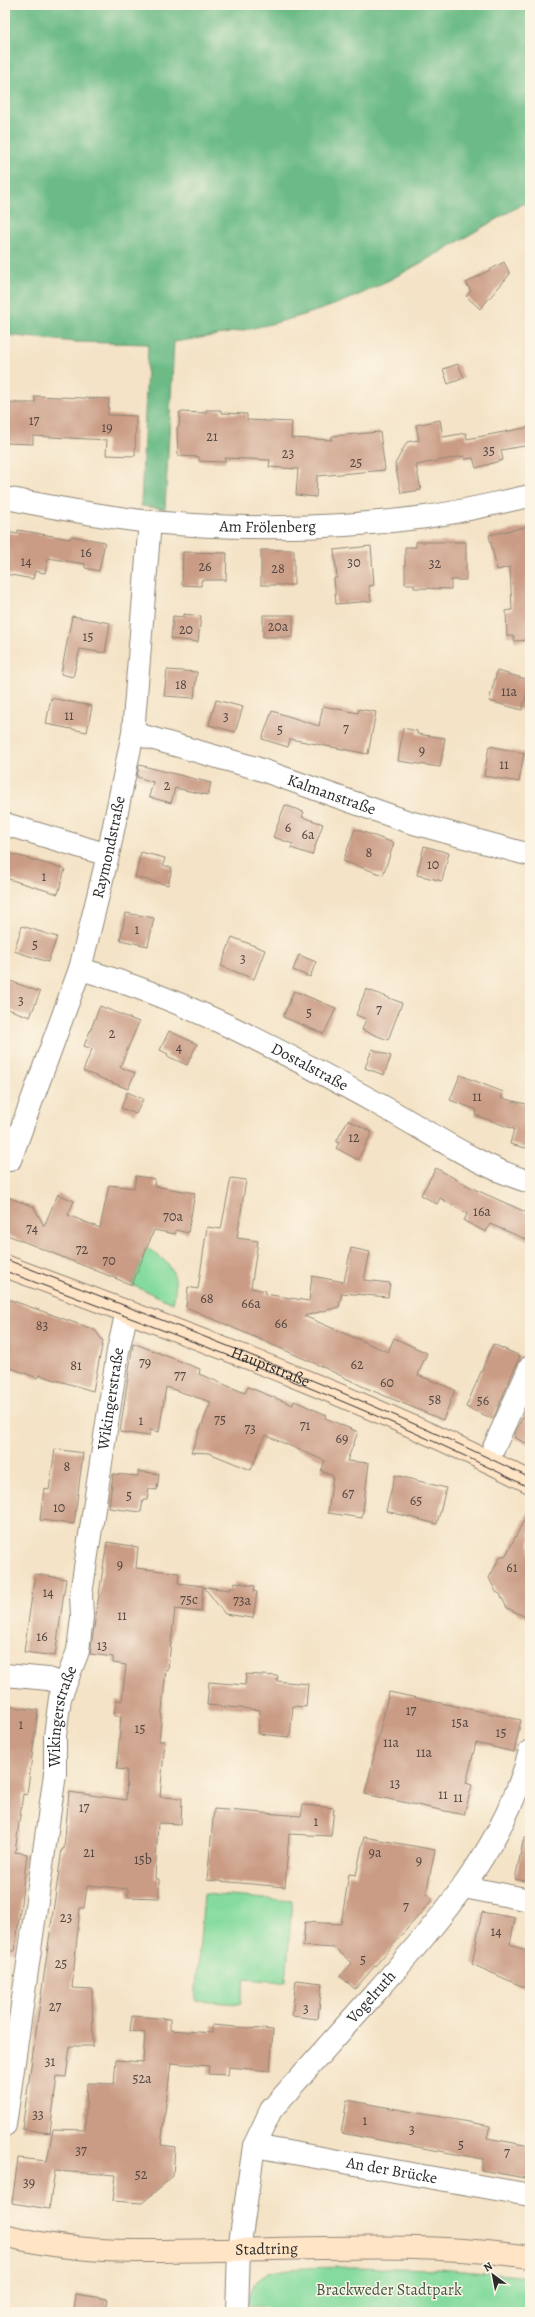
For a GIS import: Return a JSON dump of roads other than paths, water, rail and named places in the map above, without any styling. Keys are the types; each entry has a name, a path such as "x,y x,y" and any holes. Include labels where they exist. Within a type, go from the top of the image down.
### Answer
{"street":[{"name":"Am Frölenberg","path":"5,498 83,513 150,522 209,526 319,526 426,516 530,496"},
{"name":"Raymondstraße","path":"8,1159 80,969 108,855 133,734 150,522"},
{"name":"Kalmanstraße","path":"133,734 256,768 406,821 530,855"},
{"path":"5,824 108,855"},
{"name":"Dostalstraße","path":"80,969 132,985 203,1015 379,1104 485,1164 530,1182"},
{"name":"Hauptstraße","path":"5,1266 260,1362 488,1461 530,1482"},
{"name":"Wikingerstraße","path":"5,2125 55,1774 56,1720 64,1684 78,1652 84,1571 118,1351 127,1311"},
{"path":"488,1461 530,1367"},
{"path":"5,1674 48,1679 64,1684"},
{"name":"Vogelruth","path":"237,2312 238,2250 254,2146 271,2110 412,1952 464,1886 494,1838 512,1803 530,1751"},
{"path":"464,1886 530,1900"},
{"name":"An der Brücke","path":"254,2146 530,2195"},
{"name":"Stadtring","path":"5,2235 46,2244 143,2252 396,2247 530,2257"}],"tram line":[{"path":"5,1259 204,1336 336,1390 466,1447 530,1478"},
{"path":"5,1271 205,1346 336,1399 466,1456 530,1488"}],"park label":[{"name":"Brackweder Stadtpark","path":"389,2290"}]}
